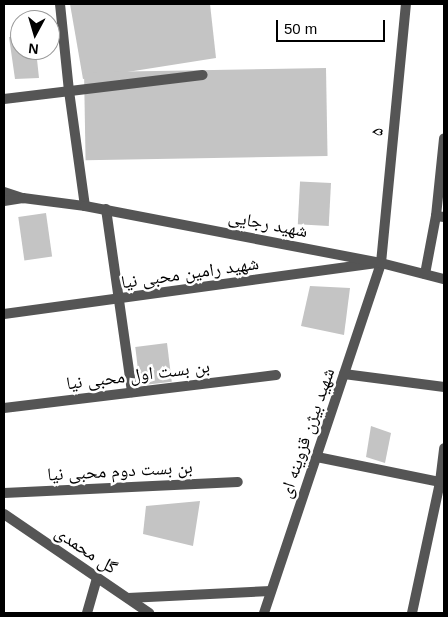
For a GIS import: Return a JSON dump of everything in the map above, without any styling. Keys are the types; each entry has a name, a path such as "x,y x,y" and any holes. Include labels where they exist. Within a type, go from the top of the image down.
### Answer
{"street":[{"path":"60,4 69,91 85,206"},
{"name":"۵","path":"381,263 406,4"},
{"path":"4,99 203,75"},
{"path":"425,274 440,216 444,138"},
{"path":"4,192 23,198"},
{"path":"4,201 23,198"},
{"name":"شهید رجایی","path":"23,198 106,210 381,263 444,279"},
{"path":"106,210 132,392"},
{"name":"شهید رامین محبی نیا","path":"4,314 119,300 381,263"},
{"name":"شهید بیژن قزوینه ای","path":"264,613 381,263"},
{"name":"بن بست اول محبی نیا","path":"4,408 276,374"},
{"path":"344,374 444,387"},
{"path":"412,613 440,504 440,482 444,448"},
{"path":"316,457 440,482"},
{"name":"بن بست دوم محبی نیا","path":"4,493 238,482"},
{"name":"گل محمدی","path":"4,514 150,613"},
{"path":"87,613 97,578"},
{"path":"128,598 271,591"}],"building":[{"path":"70,4 210,4 216,58 83,79"},
{"path":"12,60 37,60 39,78 15,79"},
{"path":"326,68 328,156 86,160 84,72"},
{"path":"300,181 331,183 329,226 298,224"},
{"path":"46,213 52,257 24,260 18,217"},
{"path":"310,286 350,288 344,335 301,326"},
{"path":"167,343 172,382 140,386 135,347"},
{"path":"371,426 391,433 385,463 366,457"},
{"path":"200,501 193,546 143,534 146,506"}]}
